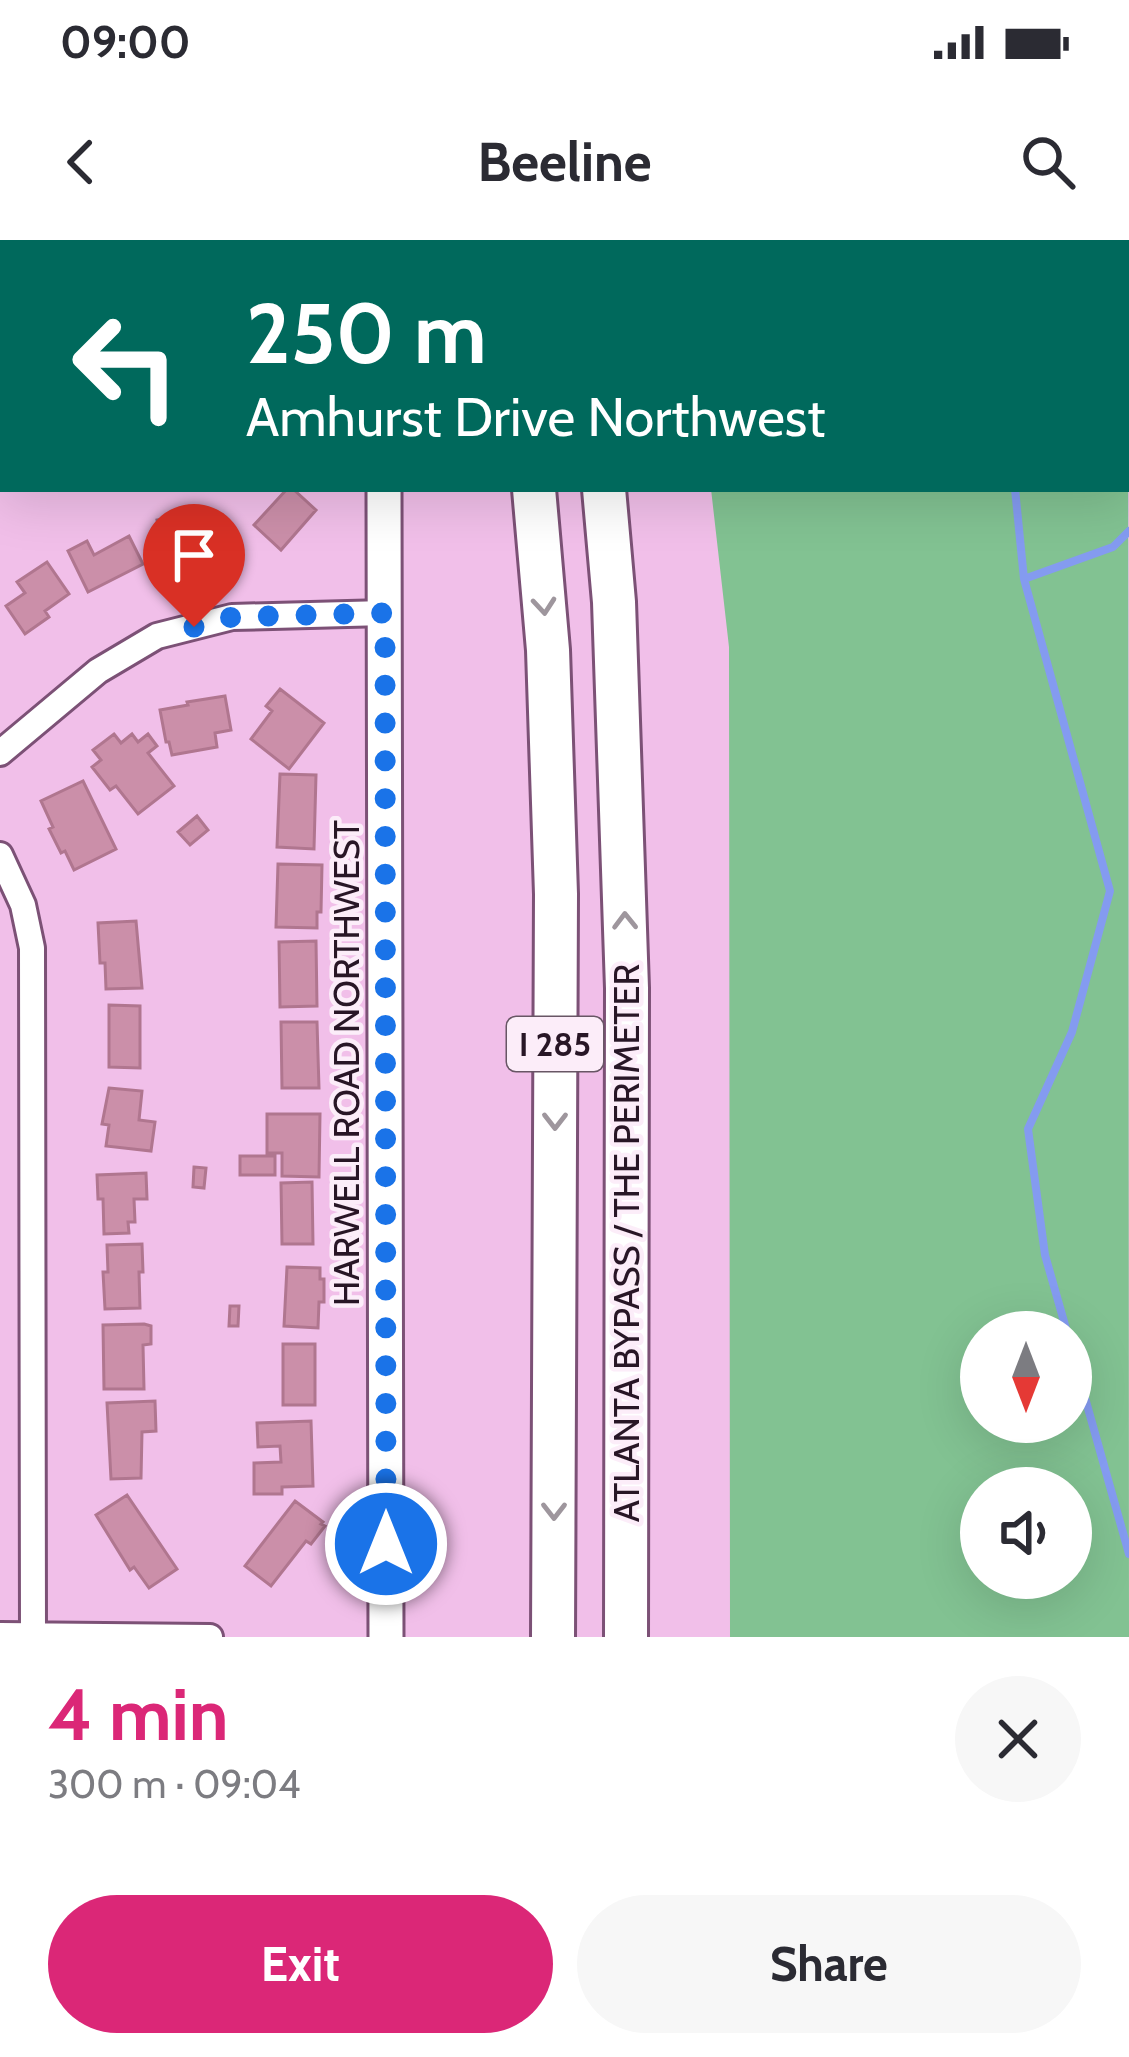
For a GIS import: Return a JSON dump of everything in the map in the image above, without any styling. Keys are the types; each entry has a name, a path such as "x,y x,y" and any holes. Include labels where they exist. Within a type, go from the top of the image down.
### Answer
{"highway":[{"name":"ATLANTA BYPASS / THE PERIMETER","path":"534,492 548,650 556,894 553,1637"},
{"name":"ATLANTA BYPASS / THE PERIMETER","path":"604,492 614,602 627,988 626,1637"}],"street":[{"name":"HARWELL ROAD NORTHWEST","path":"384,492 386,1637"},
{"path":"0,753 98,671 157,636 232,617 385,613"},
{"path":"0,855 23,904 32,948 33,1636"},
{"path":"0,1635 210,1637"}],"green space":[{"path":"711,492 1128,492 1129,1637 730,1637 729,647"}],"building":[{"path":"284,492 296,492 316,510 281,550 254,525"},
{"path":"190,515 190,520 222,515 232,551 191,557 190,551 163,555 157,520"},
{"path":"129,536 143,564 88,592 68,551 87,541 94,555"},
{"path":"47,562 69,594 25,634 6,606 25,593 17,582"},
{"path":"280,689 324,723 289,769 251,739 272,711 266,706"},
{"path":"225,696 231,730 215,733 217,747 172,755 160,710"},
{"path":"114,734 121,743 132,734 138,742 148,734 157,746 148,753 174,786 138,814 116,786 110,790 92,767 101,760 93,750"},
{"path":"280,774 316,775 314,849 277,847"},
{"path":"83,781 116,849 74,870 49,829 53,827 41,801"},
{"path":"197,816 208,830 190,845 178,832"},
{"path":"278,864 322,865 317,928 276,927"},
{"path":"136,921 142,988 106,989 98,923"},
{"path":"316,941 317,1006 280,1007 279,942"},
{"path":"109,1005 140,1006 140,1068 109,1067"},
{"path":"281,1022 317,1022 319,1088 282,1088"},
{"path":"109,1088 142,1091 139,1120 155,1122 151,1151 106,1146 109,1125 102,1124"},
{"path":"267,1114 320,1114 319,1177 282,1176 282,1153 267,1153"},
{"path":"240,1156 275,1156 275,1175 240,1175"},
{"path":"194,1167 206,1168 204,1188 193,1187"},
{"path":"146,1173 147,1199 134,1199 135,1222 128,1222 129,1233 104,1234 97,1175"},
{"path":"312,1182 313,1244 282,1244 281,1183"},
{"path":"142,1244 140,1308 105,1309 107,1245"},
{"path":"287,1267 320,1268 324,1302 319,1302 318,1328 284,1326"},
{"path":"230,1306 239,1306 238,1326 229,1326"},
{"path":"103,1325 151,1326 151,1344 143,1345 144,1389 104,1389"},
{"path":"283,1344 315,1344 315,1405 283,1405"},
{"path":"155,1401 156,1431 142,1432 141,1478 111,1479 107,1403"},
{"path":"311,1421 313,1486 282,1487 282,1494 254,1494 254,1463 281,1462 280,1446 258,1447 257,1423"},
{"path":"127,1495 177,1569 149,1588 134,1567 130,1570 96,1515"},
{"path":"295,1501 325,1526 311,1544 306,1541 271,1586 245,1566"}],"waterway":[{"path":"1015,492 1024,579 1110,891 1072,1032 1028,1129 1045,1255 1061,1311"},
{"path":"1024,579 1113,547 1129,531"},
{"path":"1092,1423 1129,1554"}],"route":[{"path":"194,627 232,617 385,613 386,1544"}]}
